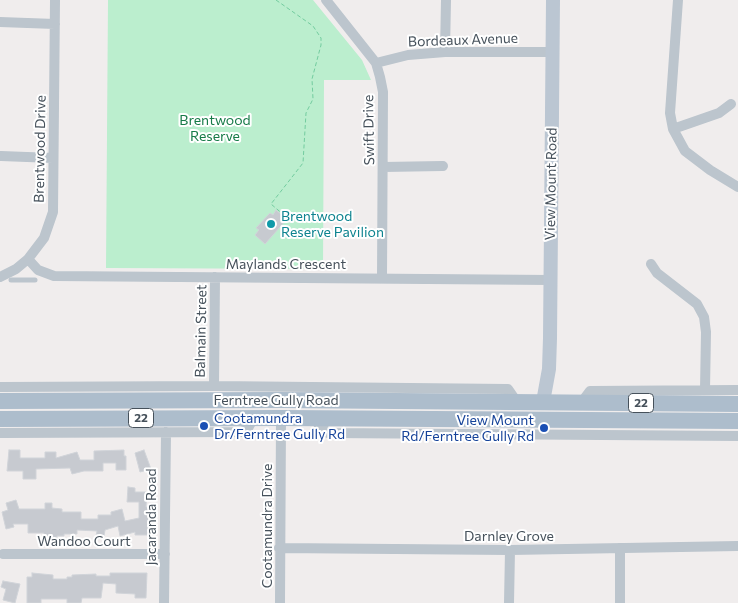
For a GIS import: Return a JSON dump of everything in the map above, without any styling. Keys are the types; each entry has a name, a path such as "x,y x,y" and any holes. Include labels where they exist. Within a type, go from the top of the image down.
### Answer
{"main road":[{"name":"Ferntree Gully Road","path":"4,394 281,400 738,404"},
{"path":"281,400 281,418"},
{"path":"543,402 549,420"},
{"name":"Ferntree Gully Road","path":"0,419 313,418 488,427 549,420 738,421"}],"street":[{"name":"Brentwood Drive","path":"0,277 18,274 44,238 53,212 55,0"},
{"name":"Swift Drive","path":"326,0 376,63 383,92 382,278"},
{"path":"445,52 446,0"},
{"name":"View Mount Road","path":"543,402 549,369 553,0"},
{"path":"678,0 670,113 673,129 686,151 710,170 738,187"},
{"path":"0,22 55,24"},
{"name":"Bordeaux Avenue","path":"376,63 408,55 445,52 553,52"},
{"path":"673,129 719,113 731,104"},
{"path":"1,156 53,158"},
{"path":"383,167 443,166"},
{"name":"Maylands Crescent","path":"28,259 38,270 54,276 550,280"},
{"path":"651,264 657,273 697,304 704,317 706,332 704,390"},
{"name":"Balmain Street","path":"214,386 215,277"},
{"name":"View Mount Road","path":"549,369 555,394 563,403"},
{"path":"4,394 214,386 508,390 516,402"},
{"path":"581,403 590,391 738,390"},
{"name":"Cootamundra Drive","path":"280,603 281,418"},
{"path":"0,433 242,432 247,430 253,419"},
{"name":"Ferntree Gully Road","path":"488,427 738,436"},
{"name":"Jacaranda Road","path":"164,603 166,432"},
{"name":"Darnley Grove","path":"280,548 510,550 738,546"},
{"path":"620,548 620,603"},
{"path":"509,603 510,550"},
{"name":"Wandoo Court","path":"4,554 165,554"}],"lane":[{"path":"11,280 18,274 35,280"}],"path":[{"path":"276,0 313,26 321,38 321,45 312,79 313,99 306,114 303,163 270,204 292,222"}],"green space":[{"name":"Brentwood Reserve","path":"108,0 313,0 362,60 371,80 324,80 323,269 106,268"}],"building":[{"name":"Brentwood Reserve Pavilion","path":"276,210 287,219 265,244 255,235 259,230 256,228 270,213 273,215"},
{"path":"9,450 20,450 20,458 45,458 45,452 56,452 56,458 77,452 80,460 94,460 94,451 124,450 126,470 116,470 116,463 103,463 103,471 84,471 72,474 70,468 36,469 36,479 23,479 23,471 7,471"},
{"path":"144,450 151,469 140,472 135,453"},
{"path":"128,487 135,488 135,492 147,492 146,507 150,507 149,535 135,535 135,532 120,536 118,526 105,530 104,536 96,536 97,531 77,530 77,534 64,534 64,536 57,536 57,538 48,538 48,536 44,536 44,533 28,533 28,524 13,524 14,527 6,529 2,512 8,510 6,503 16,500 19,509 45,509 45,503 52,503 52,508 62,509 62,512 81,512 81,519 98,519 98,515 111,515 111,512 122,509 125,521 139,518 139,502 127,502"},
{"path":"32,573 53,575 53,579 67,579 67,577 72,577 72,575 96,574 96,576 110,576 110,573 147,573 146,598 135,598 135,594 116,593 116,584 103,583 101,598 82,598 81,603 67,603 67,599 41,599 41,603 27,603 27,577 32,577"},
{"path":"3,581 20,584 15,603 3,600 6,589 1,587"}],"place":[{"name":"Brentwood Reserve Pavilion","path":"271,224"},
{"name":"Cootamundra Dr/Ferntree Gully Rd","path":"204,426"},
{"name":"View Mount Rd/Ferntree Gully Rd","path":"544,428"}]}
